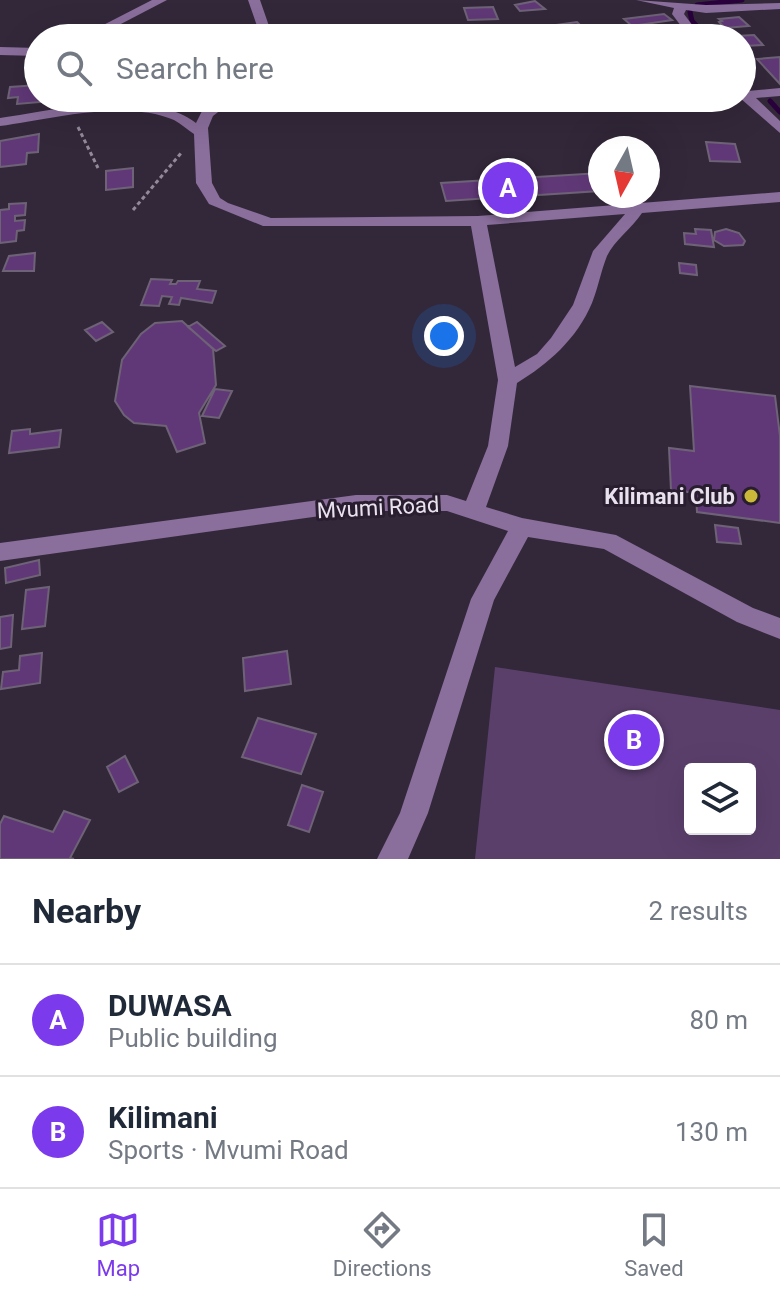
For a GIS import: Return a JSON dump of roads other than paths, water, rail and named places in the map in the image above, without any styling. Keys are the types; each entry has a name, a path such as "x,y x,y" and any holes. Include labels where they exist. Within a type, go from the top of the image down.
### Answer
{"street":[{"path":"112,24 161,0"},
{"path":"254,0 262,24"},
{"path":"642,0 723,9 780,6"},
{"path":"681,4 678,14 686,24"},
{"path":"0,51 24,52"},
{"path":"756,93 780,92"},
{"path":"756,105 780,129"},
{"path":"0,122 86,112"},
{"path":"162,112 173,114 192,124 198,131"},
{"path":"210,112 201,128 204,183 210,196 222,206 257,220 285,224 478,221 780,197"},
{"path":"508,380 544,358 557,342 582,306 601,251 625,227 636,209"},
{"path":"474,509 498,446 508,380 478,221"},
{"name":"Mvumi Road","path":"0,552 356,503 447,503 474,509 522,527 608,541 745,615 780,629"},
{"path":"391,859 401,845 414,813 483,599 522,527"}],"waterway":[{"path":"697,5 742,0"},
{"path":"690,12 695,24"},
{"path":"770,101 780,112"}],"place":[{"name":"DUWASA","path":"508,188"},
{"name":"Kilimani Club","path":"751,496"},
{"name":"Kilimani","path":"634,740"}]}
